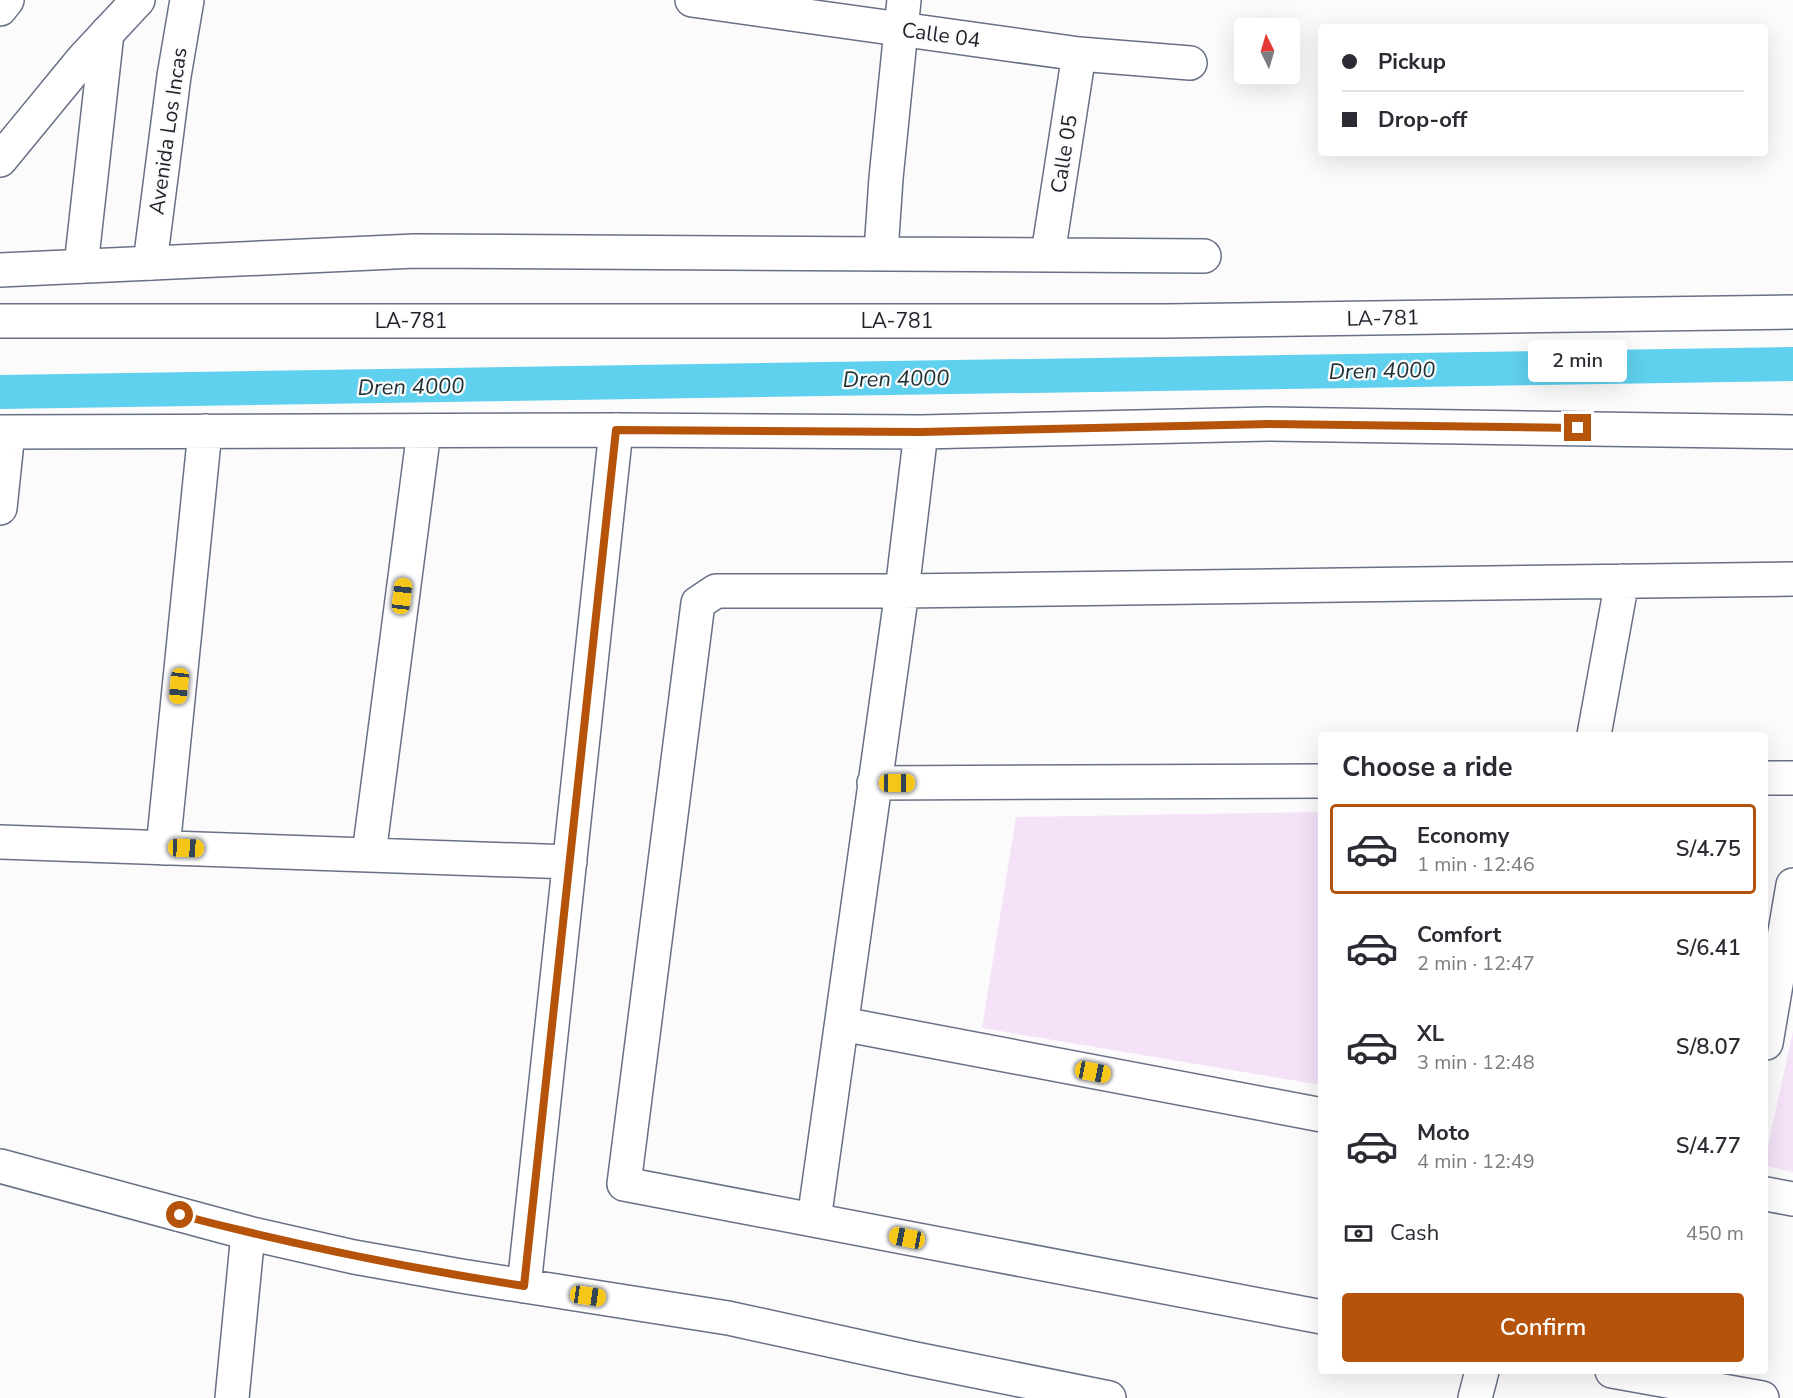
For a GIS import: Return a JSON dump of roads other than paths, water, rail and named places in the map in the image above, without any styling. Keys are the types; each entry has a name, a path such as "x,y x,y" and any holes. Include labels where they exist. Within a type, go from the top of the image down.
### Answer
{"street":[{"path":"0,9 7,0"},
{"path":"0,160 83,59 138,0"},
{"name":"Avenida Los Incas","path":"150,263 174,76 187,0"},
{"name":"Calle 04","path":"692,0 903,15 1079,54 1190,63"},
{"path":"881,252 886,178 903,15"},
{"path":"81,266 107,33"},
{"name":"Calle 05","path":"1048,254 1079,54"},
{"path":"0,270 415,250 1204,256"},
{"name":"LA-781","path":"0,321 1167,321 1793,312"},
{"path":"0,508 4,432 616,430 921,432 1269,424 1793,432"},
{"path":"524,1286 616,430"},
{"path":"163,848 205,431"},
{"path":"369,854 423,431"},
{"path":"814,1220 902,591 921,432"},
{"path":"1318,1316 624,1184 698,603 716,591 902,591 1793,579"},
{"path":"1595,732 1622,581"},
{"path":"1768,778 1793,778"},
{"path":"874,783 1318,781"},
{"path":"0,842 570,862"},
{"path":"1768,1031 1793,885"},
{"path":"842,1024 1318,1114"},
{"path":"0,1166 248,1233 354,1257 728,1318 1109,1398"},
{"path":"1768,1194 1793,1199"},
{"path":"232,1398 248,1233"},
{"path":"1475,1398 1481,1374"},
{"path":"1629,1374 1762,1398"}],"waterway":[{"name":"Dren 4000","path":"0,392 1793,364"}]}
